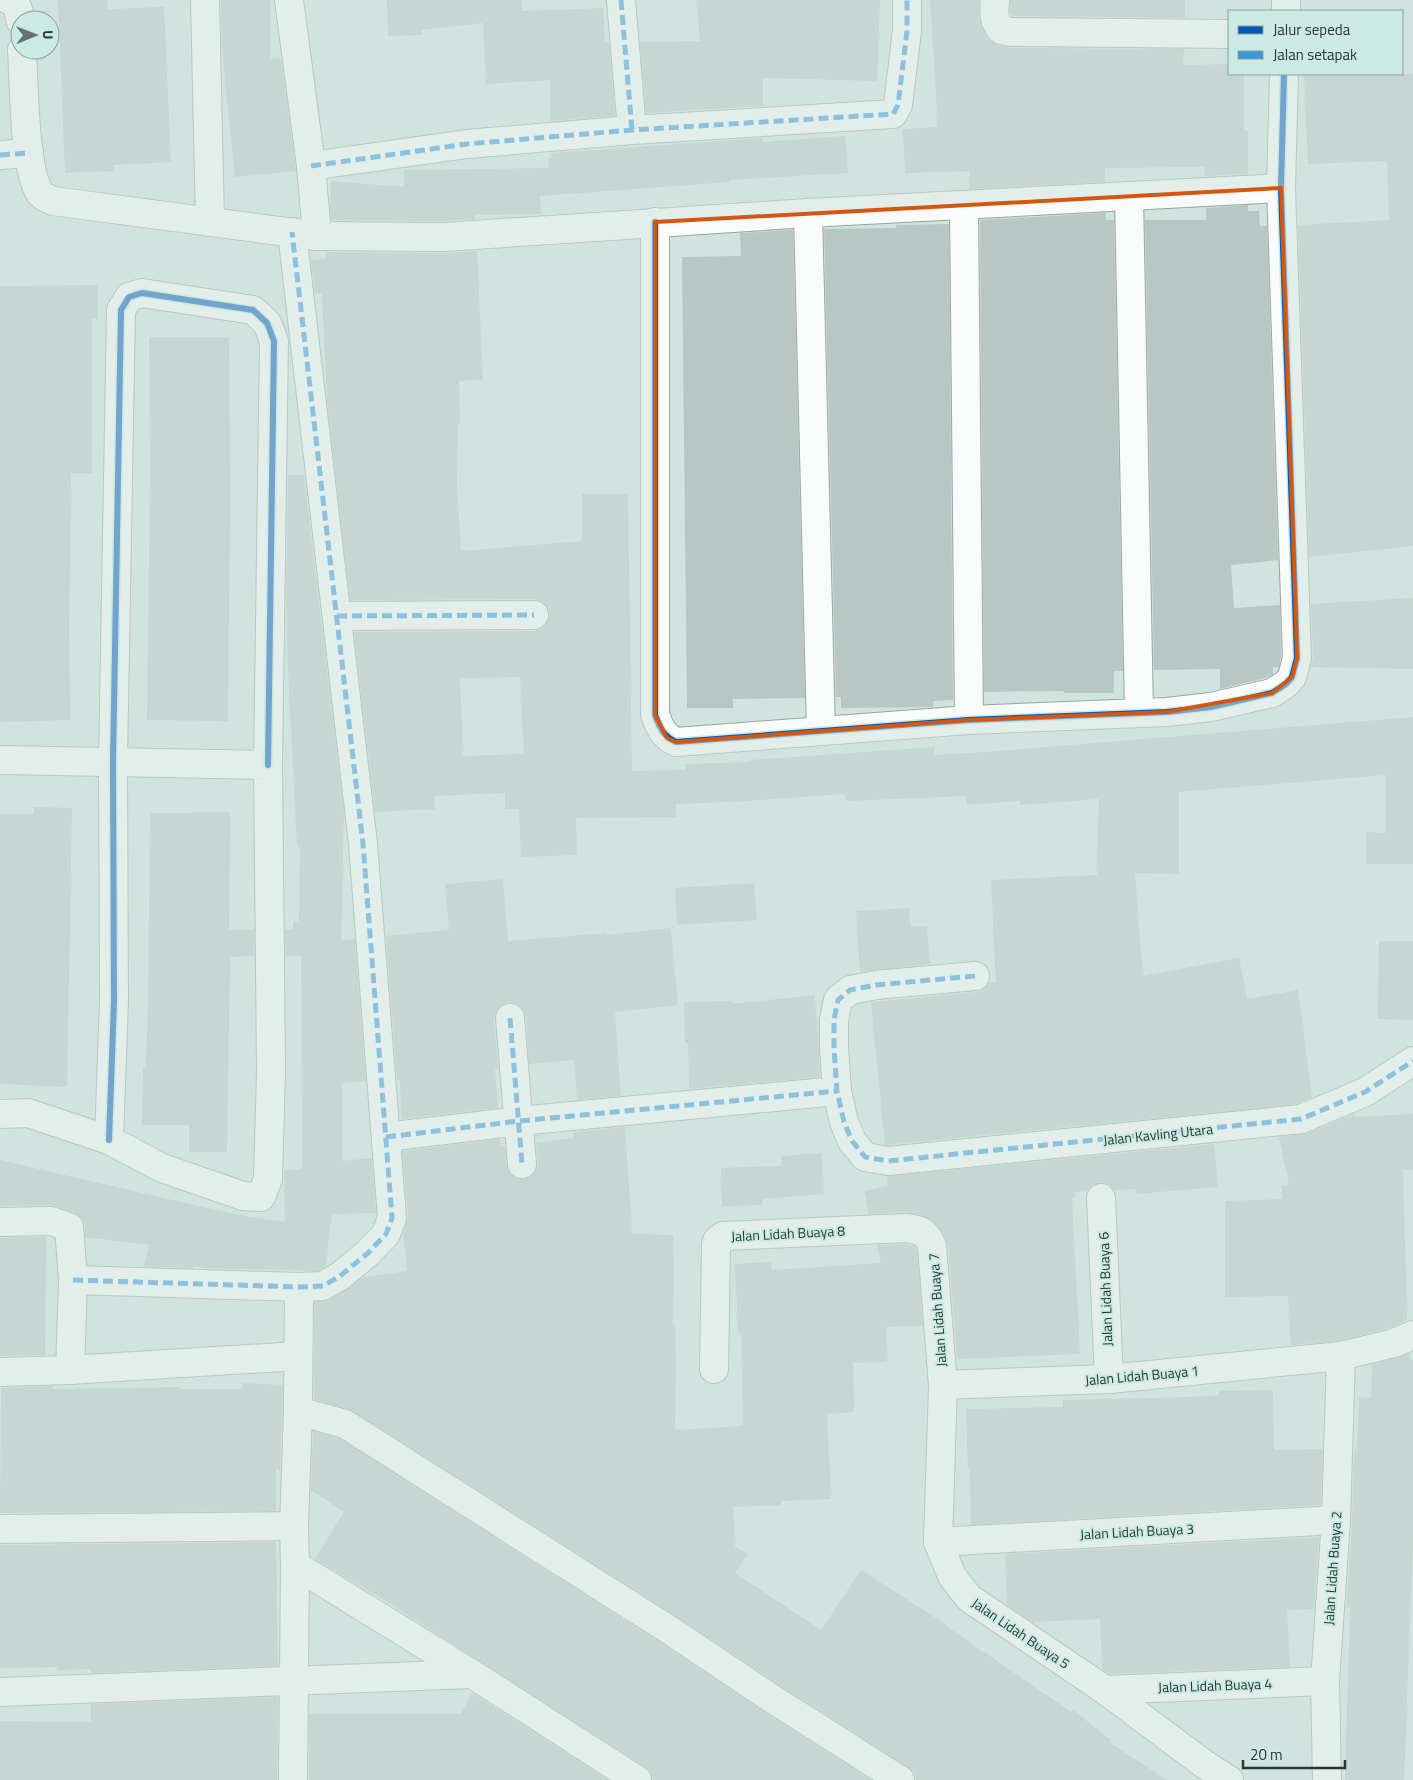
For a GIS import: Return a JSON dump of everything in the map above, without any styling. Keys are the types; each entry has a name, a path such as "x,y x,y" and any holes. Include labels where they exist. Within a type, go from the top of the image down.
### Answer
{"street":[{"path":"205,0 210,222"},
{"path":"73,1280 298,1288 324,1286 340,1276 368,1253 386,1234 392,1218 363,844 337,616 305,234 311,166 290,0"},
{"path":"621,0 632,130"},
{"path":"311,166 467,144 632,130 893,114 898,105 907,31 907,0"},
{"path":"995,0 993,16 996,23 1002,30 1011,32 1228,34"},
{"path":"23,60 29,154 36,185 41,195 54,201 305,234 444,237 808,213 1282,188"},
{"path":"656,222 655,715 660,729 667,738 676,742 969,720 1167,712 1211,707 1272,693 1292,678 1296,658 1282,188 1284,75"},
{"path":"0,155 29,154"},
{"path":"1129,196 1139,712"},
{"path":"964,205 969,720"},
{"path":"808,213 820,731"},
{"path":"0,1114 28,1113 109,1140 162,1168 243,1196 261,1197 268,1179 272,1071 268,765 274,341 267,323 253,310 142,293 129,297 121,310 113,762 114,1002 109,1140"},
{"path":"337,616 534,615"},
{"path":"0,760 268,765"},
{"path":"386,1137 519,1121 836,1091 834,1020 838,1000 850,990 876,985 975,976"},
{"path":"510,1018 522,1164"},
{"name":"Jalan Kavling Utara","path":"836,1091 844,1122 852,1141 865,1156 888,1161 1301,1119 1365,1092 1413,1061"},
{"name":"Jalan Lidah Buaya 6","path":"1101,1198 1108,1379"},
{"path":"0,1222 51,1221 69,1227 73,1280 70,1370"},
{"name":"Jalan Lidah Buaya 8","path":"714,1369 716,1245 717,1241 723,1236 906,1228 919,1230 928,1236"},
{"name":"Jalan Lidah Buaya 7","path":"928,1236 932,1246 943,1385"},
{"path":"293,1780 294,1526 298,1411 298,1288"},
{"name":"Jalan Lidah Buaya 1","path":"943,1385 1108,1379 1340,1356 1394,1343 1413,1335"},
{"path":"0,1372 70,1370 298,1356"},
{"name":"Jalan Lidah Buaya 2","path":"1327,1780 1325,1681 1336,1520 1340,1356"},
{"name":"Jalan Lidah Buaya 5","path":"943,1385 938,1542 952,1576 969,1598 1105,1690 1204,1764 1229,1780"},
{"path":"298,1411 345,1424 674,1633 768,1696 900,1780"},
{"name":"Jalan Lidah Buaya 3","path":"938,1542 1336,1520"},
{"path":"0,1529 294,1526"},
{"path":"295,1565 472,1674 637,1780"},
{"path":"0,1692 472,1674"},
{"name":"Jalan Lidah Buaya 4","path":"1105,1690 1325,1681"}],"highlighted area":[{"path":"1281,188 1297,658 1292,677 1272,693 1167,712 969,720 676,742 667,738 655,715 655,222"}],"building":[{"path":"58,0 107,0 108,9 164,7 171,162 113,165 114,171 65,173 60,10 58,10"},
{"path":"221,0 270,0 270,59 281,58 296,171 235,177 222,50"},
{"path":"387,0 522,0 522,11 603,8 605,42 609,42 615,116 550,121 550,80 486,84 483,23 421,30 422,35 388,36"},
{"path":"697,0 880,0 877,81 763,78 763,106 646,113 640,42 700,41"},
{"path":"930,0 979,0 979,17 982,28 988,39 998,45 1011,48 1184,49 1183,65 1228,64 1228,75 1244,75 1244,131 1248,131 1248,174 1205,176 1204,167 1105,168 1105,182 969,189 970,171 905,173 903,129 938,127"},
{"path":"1010,0 1185,0 1185,18 1013,16 1010,14"},
{"path":"1413,74 1413,546 1309,557 1298,225 1389,220 1387,161 1308,164 1304,75"},
{"path":"845,136 848,173 730,180 730,182 540,196 541,214 475,215 475,219 444,221 331,220 331,181 404,187 404,170 549,168 548,158 551,158 551,153 762,138 762,142"},
{"path":"1248,205 1248,211 1259,211 1260,226 1267,226 1278,560 1231,565 1234,608 1280,605 1281,656 1279,667 1273,667 1273,674 1266,678 1220,689 1220,669 1154,670 1145,220 1206,220 1206,208"},
{"path":"1106,213 1106,220 1114,220 1123,671 1114,671 1114,693 1064,693 1064,691 984,692 980,220"},
{"path":"949,224 953,700 933,701 933,707 841,708 841,697 836,697 824,229 896,228 896,225"},
{"path":"793,230 805,698 733,699 733,708 687,708 682,257 741,256 740,233"},
{"path":"477,251 483,380 459,381 460,424 458,424 457,484 461,551 582,541 582,494 628,494 632,771 686,770 685,764 751,762 751,760 934,747 935,755 999,751 1413,717 1413,864 1366,864 1366,832 1386,833 1386,775 1179,792 1179,874 1135,873 1143,976 1239,958 1247,999 1298,990 1312,1097 1297,1104 885,1145 871,1002 976,992 984,989 989,983 996,983 991,880 1097,875 1099,799 1020,805 1020,801 967,805 966,796 846,801 845,794 676,804 676,817 576,818 577,855 521,857 519,809 505,809 505,793 434,796 435,809 375,812 354,632 534,631 541,629 547,623 550,614 548,608 542,602 534,599 350,600 327,399 322,293 315,294 311,260 326,259 326,252 444,253","holes":["520,677 524,754 463,756 460,678"]},
{"path":"98,285 98,319 92,319 92,473 71,473 70,720 0,722 0,286"},
{"path":"149,337 229,337 228,721 147,720 150,470"},
{"path":"288,475 304,475 344,814 341,940 355,939 366,1081 342,1083 342,1161 372,1158 376,1213 332,1214 325,1267 318,1271 205,1268 195,1266 194,1268 144,1267 149,1245 85,1237 85,1226 82,1218 74,1212 51,1205 0,1206 0,1160 207,1208 285,1222 284,1170 302,1169 301,956 286,956 285,929 293,929 293,921 299,921 300,847 297,847 288,669 286,603"},
{"path":"1413,598 1413,669 1311,667 1313,657 1311,604"},
{"path":"34,807 72,808 67,1087 0,1084 0,814 34,814"},
{"path":"230,812 229,930 254,930 254,956 230,957 227,1152 189,1152 189,1125 142,1125 143,1067 146,1067 148,1003 150,813"},
{"path":"503,879 508,941 606,933 607,935 671,928 678,1005 615,1012 621,1096 577,1100 574,1060 529,1064 526,1017 523,1010 516,1004 508,1003 502,1005 496,1011 494,1019 498,1069 495,1069 498,1108 401,1119 400,1080 397,1080 386,936 449,930 445,884"},
{"path":"754,883 757,920 677,925 675,888"},
{"path":"909,908 910,927 927,926 930,964 860,972 856,911"},
{"path":"1379,941 1413,941 1413,1020 1378,1019"},
{"path":"814,995 820,1077 689,1089 688,1043 685,1043 684,1002 732,1001 732,1004"},
{"path":"1354,1114 1355,1117 1413,1114 1413,1170 1403,1170 1407,1320 1389,1328 1338,1341 1291,1345 1288,1296 1225,1297 1225,1201 1283,1199 1281,1186 1289,1185 1279,1137 1307,1133"},
{"path":"625,1127 632,1234 673,1235 673,1325 675,1325 676,1359 675,1430 743,1426 741,1333 738,1333 735,1264 771,1262 772,1270 881,1263 877,1245 905,1244 914,1246 917,1250 923,1326 886,1327 887,1362 853,1363 854,1412 827,1414 831,1499 781,1501 781,1505 733,1507 735,1546 747,1554 735,1573 821,1630 861,1570 947,1625 945,1625 1071,1712 1073,1710 1111,1740 1109,1742 1167,1780 916,1780 914,1772 908,1767 682,1620 353,1411 314,1399 314,1302 331,1299 364,1277 407,1271 403,1234 408,1217 402,1151 500,1139 501,1147 505,1146 506,1165 509,1172 515,1178 524,1179 531,1177 536,1170 538,1163 536,1143 574,1138 574,1132"},
{"path":"1214,1144 1218,1187 1136,1194 1136,1189 1114,1190 1109,1184 1101,1182 1092,1185 1087,1191 1075,1192 1075,1198 1072,1198 1080,1354 957,1359 948,1245 943,1233 933,1221 921,1215 905,1212 869,1214 864,1191 888,1186 887,1176"},
{"path":"821,1153 824,1194 762,1199 762,1205 722,1206 721,1168 782,1166 781,1156"},
{"path":"46,1237 45,1355 0,1356 0,1238"},
{"path":"1409,1353 1410,1360 1413,1360 1413,1542 1404,1780 1345,1780 1350,1607 1346,1608 1352,1521 1354,1449 1357,1449 1359,1397 1371,1398 1372,1365"},
{"path":"242,1383 283,1385 280,1471 276,1468 276,1511 0,1513 1,1388 53,1386 53,1389 180,1387 180,1389 242,1389"},
{"path":"1273,1390 1274,1450 1323,1449 1321,1505 971,1525 966,1409 1063,1407 1063,1400 1187,1397 1219,1395 1219,1391"},
{"path":"313,1431 339,1438 871,1780 653,1780 651,1772 645,1767 389,1603 315,1559 344,1512 311,1490"},
{"path":"1319,1537 1314,1609 1287,1610 1290,1667 1110,1674 1102,1669 1100,1619 1032,1622 1007,1605 1005,1554"},
{"path":"276,1542 278,1666 91,1673 91,1669 57,1670 57,1667 0,1668 0,1545"},
{"path":"472,1693 608,1780 309,1780 309,1714 461,1714"},
{"path":"278,1697 277,1780 0,1780 0,1721 91,1722 91,1704"}],"marked path":[{"path":"621,0 632,130"},
{"path":"311,166 467,144 632,130 893,114 898,105 907,31 907,0"},
{"path":"0,155 29,153"},
{"path":"73,1280 299,1287 323,1286 340,1276 368,1253 386,1234 392,1218 363,844 292,232"},
{"path":"337,616 534,615"},
{"path":"975,976 876,985 850,990 838,1000 834,1020 837,1091 844,1122 852,1141 865,1157 888,1161 1301,1119 1365,1092 1413,1061"},
{"path":"510,1018 522,1164"},
{"path":"386,1137 519,1121 837,1091"}],"cycle path":[{"path":"655,222 655,715 660,728 668,737 676,742 969,720 1167,712 1211,707 1272,693 1286,684 1292,677 1297,658 1281,188 1284,75"},
{"path":"109,1140 114,1001 113,762 121,310 129,297 142,293 253,310 267,323 274,341 268,765"}]}
